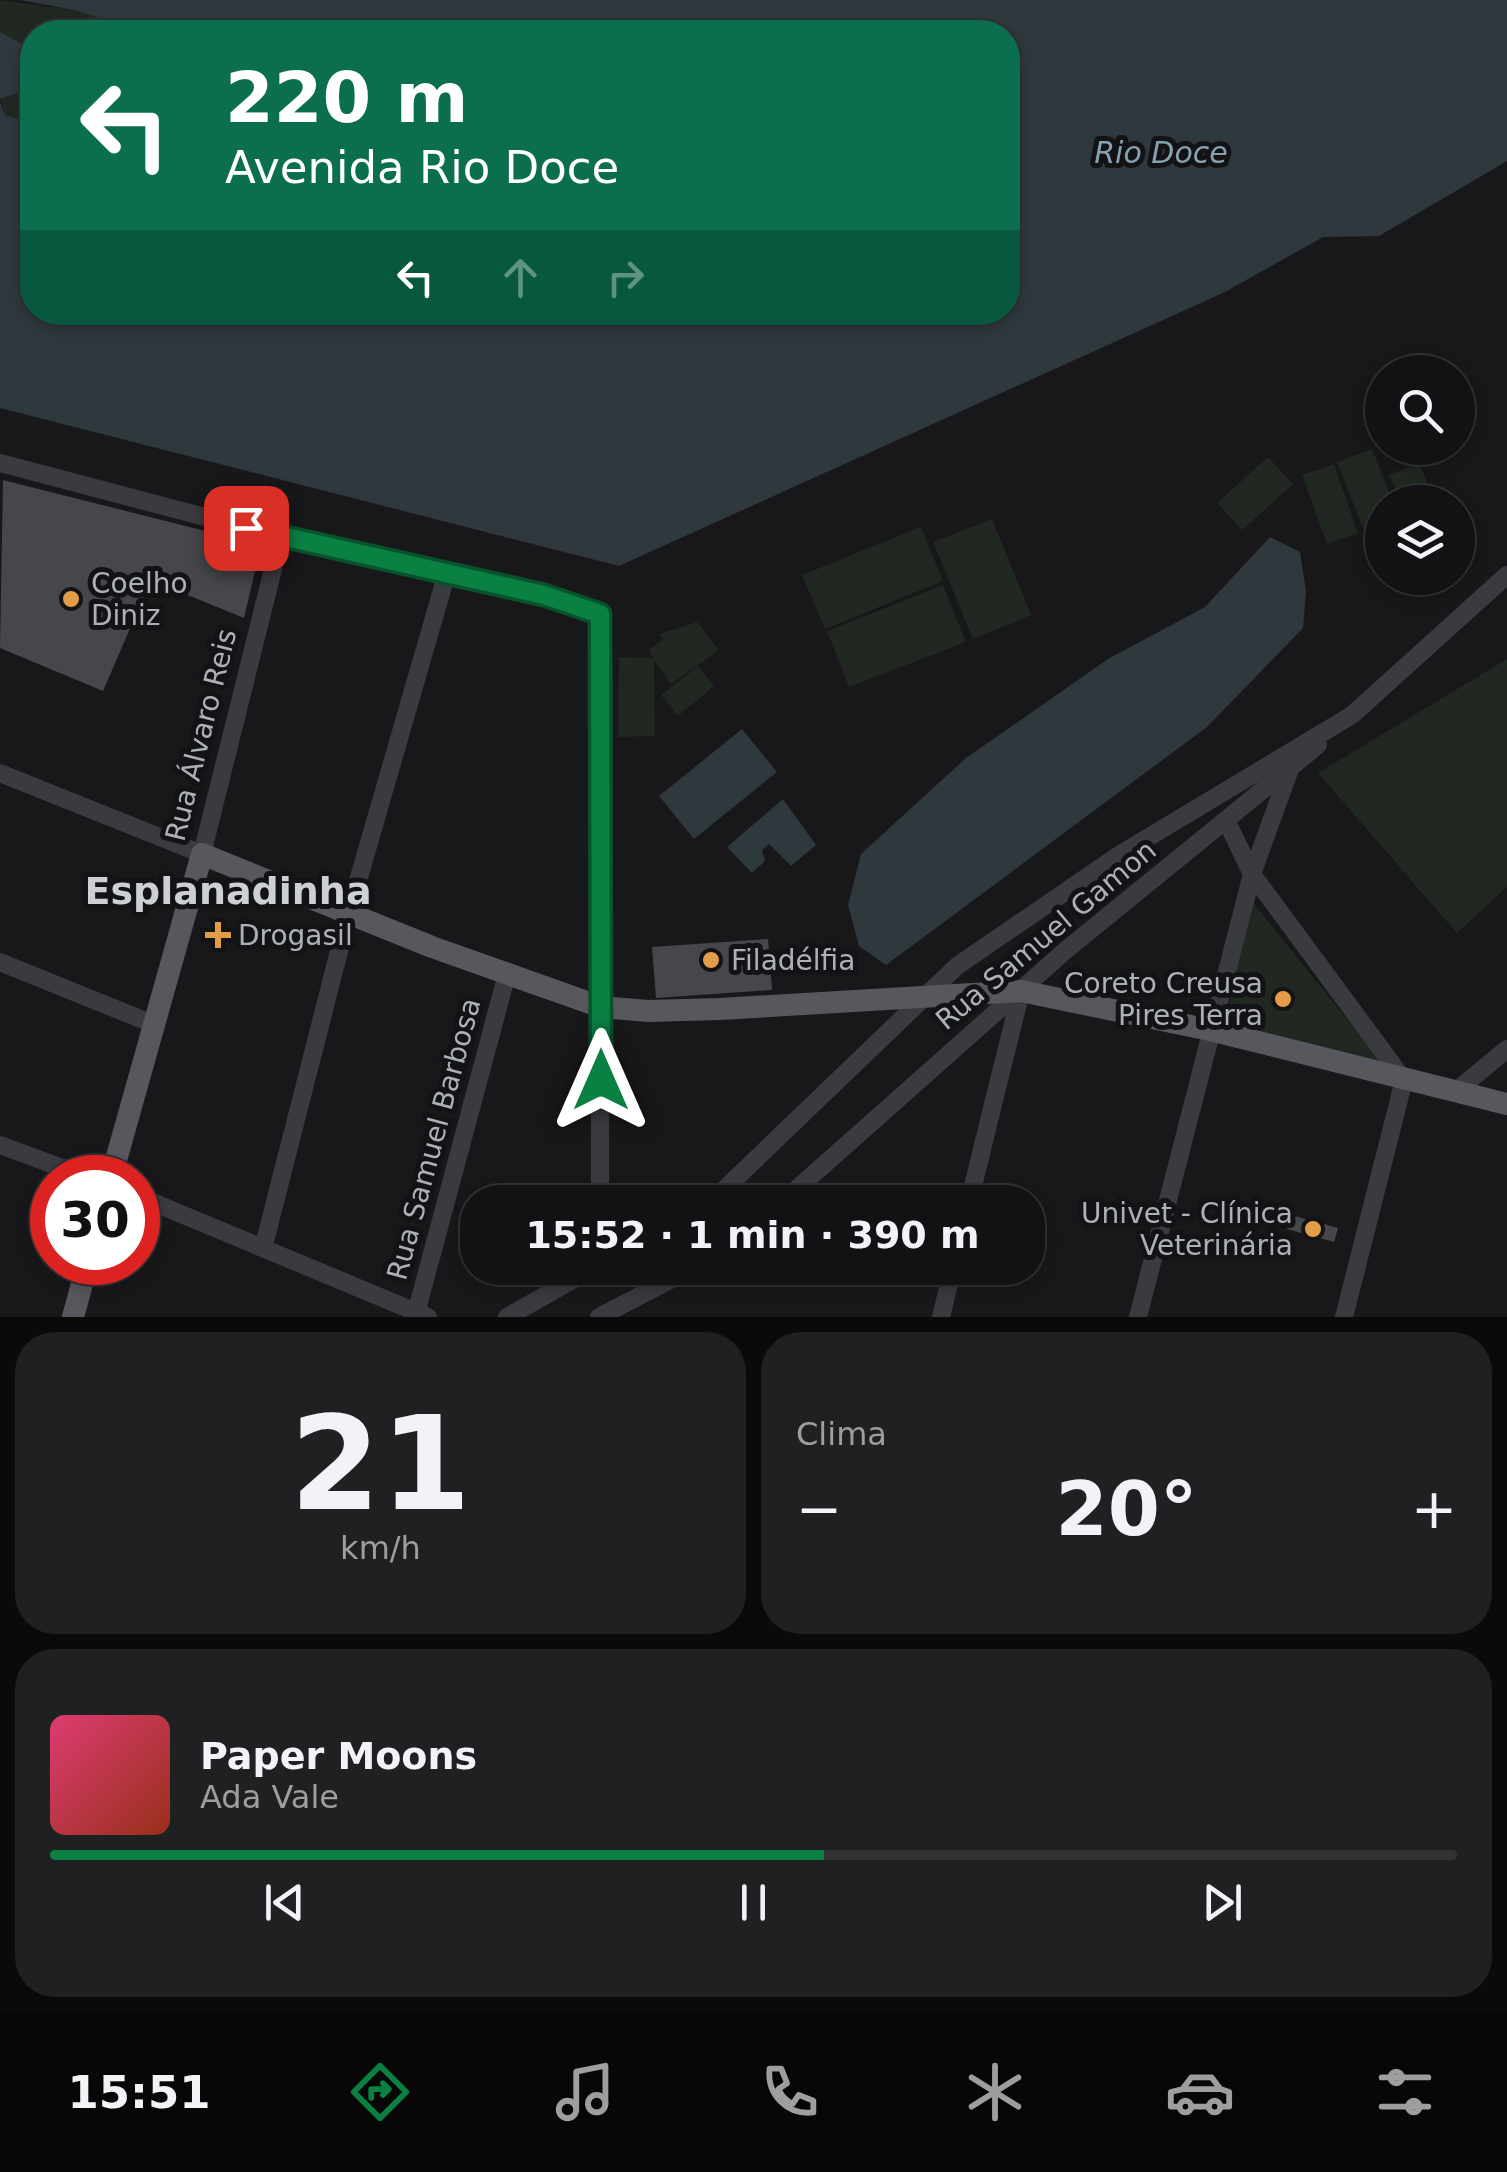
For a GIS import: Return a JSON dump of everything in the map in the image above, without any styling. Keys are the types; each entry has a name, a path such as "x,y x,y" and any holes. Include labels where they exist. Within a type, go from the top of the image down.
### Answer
{"main road":[{"path":"202,854 601,1007 720,1009 1021,990 1210,1030 1507,1104"},
{"name":"Rua Álvaro Reis","path":"118,1155 202,854"},
{"path":"73,1317 82,1285"}],"street":[{"path":"0,463 281,537 544,595 600,614 600,1185"},
{"name":"Rua Álvaro Reis","path":"202,854 281,537"},
{"path":"729,1185 957,966 1118,854 1352,716 1507,574"},
{"path":"264,1245 348,912 446,576"},
{"name":"Rua Samuel Gamon","path":"801,1185 1021,990 1352,716"},
{"path":"1138,1317 1252,874 1290,768"},
{"path":"0,773 202,854"},
{"path":"1226,820 1252,874 1404,1080 1344,1317"},
{"path":"0,962 153,1024"},
{"name":"Rua Samuel Barbosa","path":"420,1315 507,974"},
{"path":"973,1185 1021,990"},
{"path":"1454,1092 1507,1050"},
{"path":"0,1145 30,1156"},
{"path":"160,1205 264,1245 420,1315"},
{"path":"507,1317 564,1285"},
{"path":"598,1317 660,1285"},
{"path":"941,1317 949,1285"}],"shaded area":[{"path":"0,0 74,10 105,20 20,20 20,43 0,32"},
{"path":"20,92 20,119 5,115 0,99"},
{"path":"1365,452 1365,465 1378,465 1386,485 1365,485 1365,531 1364,531 1337,462"},
{"path":"1268,457 1293,484 1242,530 1217,503"},
{"path":"1334,464 1358,533 1327,544 1302,475"},
{"path":"1420,465 1428,485 1393,485 1389,475"},
{"path":"992,519 1031,615 973,639 933,542"},
{"path":"921,527 943,581 825,629 802,575"},
{"path":"943,585 966,642 849,687 827,631"},
{"path":"697,622 719,650 671,684 654,660 655,736 618,737 619,657 653,658 649,650 663,639 659,634"},
{"path":"1507,659 1507,887 1457,933 1318,773"},
{"path":"698,666 714,686 678,716 661,695"},
{"path":"1251,900 1382,1063 1226,1022"}],"water":[{"name":"Rio Doce","path":"20,0 1507,0 1507,161 1379,236 1323,237 1225,292 619,566 0,408 0,102 5,115 20,119 20,325 1020,325 1020,20 105,20"},
{"path":"0,32 20,43 20,92 0,99"},
{"path":"1270,537 1300,552 1306,592 1303,628 1207,727 886,965 859,946 848,905 861,854 966,758 1108,659 1205,607"},
{"path":"742,729 777,772 694,839 659,796"},
{"path":"783,799 816,845 791,866 769,844 762,850 765,861 752,873 727,847"}],"building":[{"name":"Coelho Diniz","path":"3,480 261,545 244,618 151,580 103,691 0,648"},
{"name":"Filadélfia","path":"768,939 772,990 656,998 652,947"},
{"name":"Coreto Creusa Pires Terra","path":"1283,993 1290,1000 1283,1007 1276,1000"},
{"name":"Univet - Clínica Veterinária","path":"1291,1215 1338,1228 1334,1242 1287,1229"}],"place":[{"name":"Coelho Diniz","path":"71,599"},
{"name":"Drogasil","path":"218,935"},
{"name":"Filadélfia","path":"711,960"},
{"name":"Coreto Creusa Pires Terra","path":"1283,999"},
{"name":"Univet - Clínica Veterinária","path":"1313,1229"}],"district":[{"name":"Esplanadinha","path":"228,891"}],"route":[{"path":"246,528 544,595 600,614 601,1080"}]}
